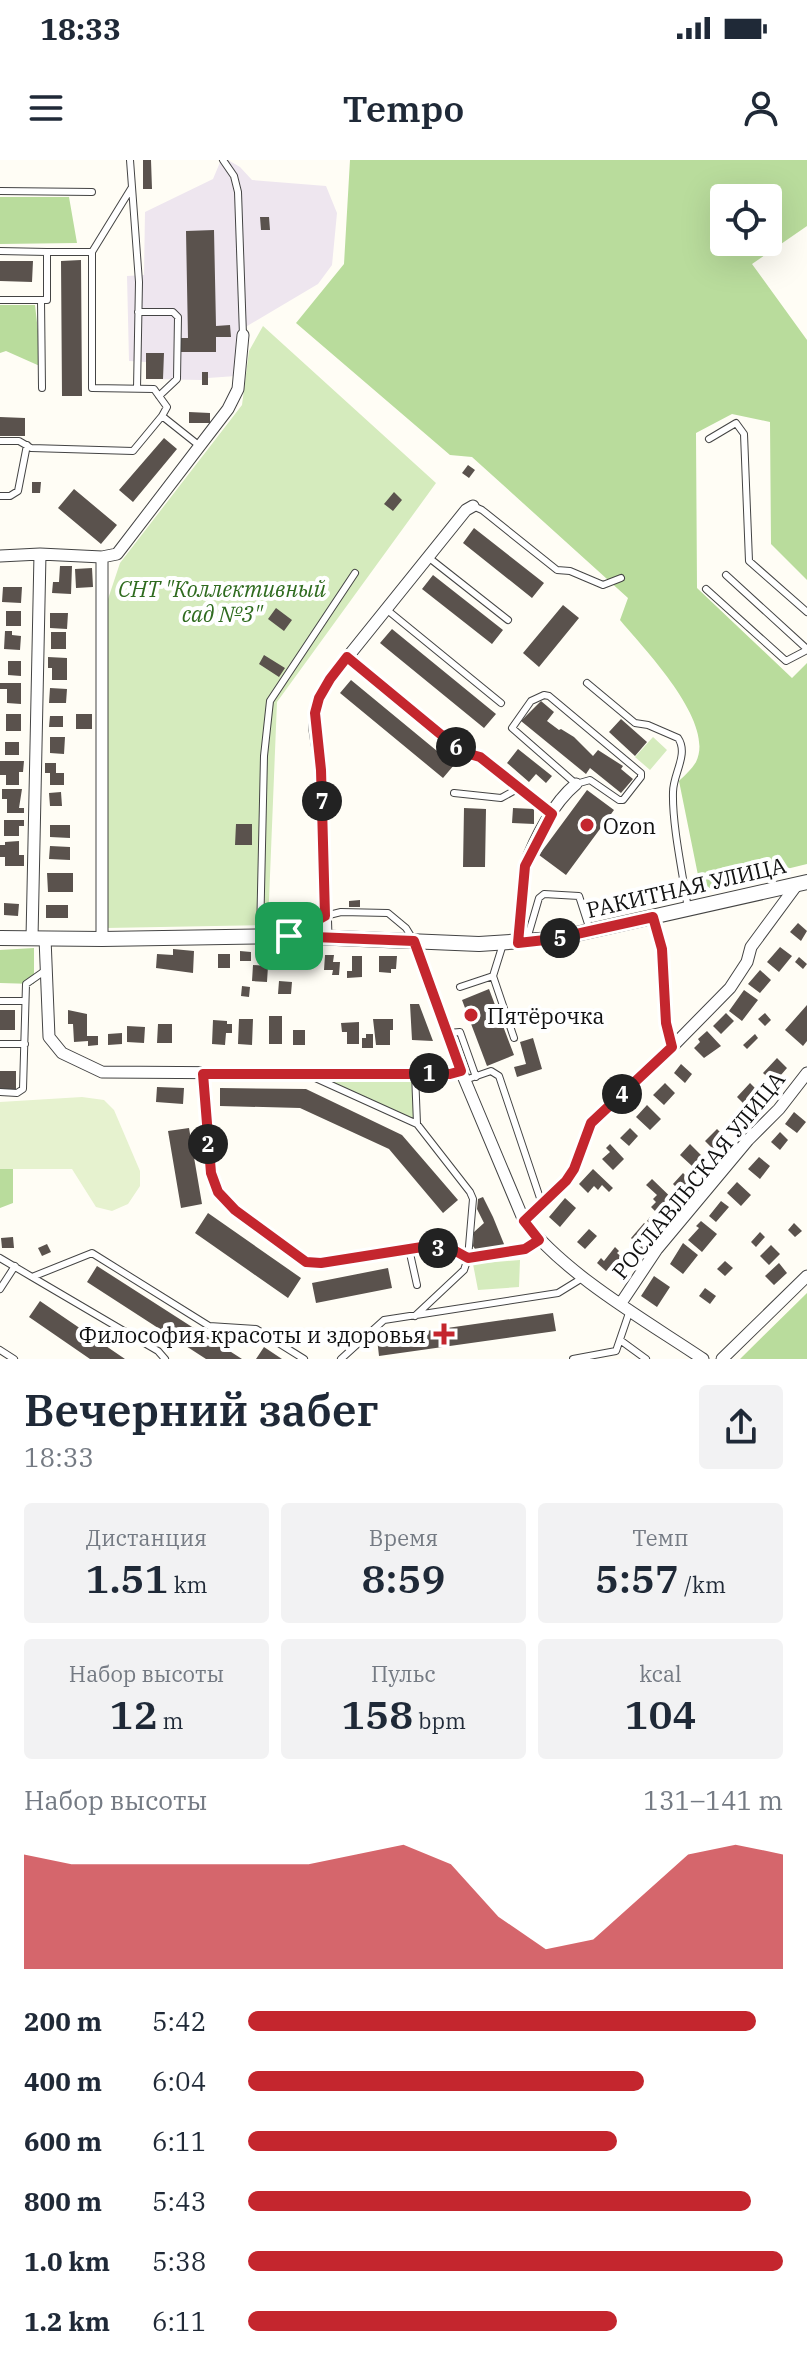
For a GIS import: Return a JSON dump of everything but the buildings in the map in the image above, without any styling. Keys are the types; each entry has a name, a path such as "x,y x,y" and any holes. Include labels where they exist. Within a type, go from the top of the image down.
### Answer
{"street":[{"path":"0,556 111,557 123,548 228,409 238,389 243,335"},
{"path":"326,937 321,770 315,713 319,698 347,657 466,510 473,506"},
{"path":"40,554 39,938 46,970 49,1037 62,1053 102,1072 415,1073 467,1076"},
{"path":"102,557 102,939"},
{"path":"516,943 525,866 552,814 567,791 576,784"},
{"path":"524,1221 566,1181 574,1169 591,1123 730,988 747,962 751,947 802,884"},
{"name":"РАКИТНАЯ УЛИЦА","path":"0,938 289,936 556,946 590,931 802,884"},
{"path":"414,941 447,1034 467,1076 524,1221 539,1240 585,1277 703,1359"},
{"name":"РОСЛАВЛЬСКАЯ УЛИЦА","path":"625,1306 657,1249 807,1073"},
{"path":"722,1359 807,1276"}],"lane":[{"path":"130,160 138,312 137,388"},
{"path":"223,160 234,176 238,192 243,335"},
{"path":"0,441 19,441 31,448 133,451 167,407 151,388 92,388 92,252 132,187"},
{"path":"0,191 92,192"},
{"path":"0,251 92,252"},
{"path":"0,300 47,300 47,252"},
{"path":"41,300 42,388"},
{"path":"138,312 173,312 178,317 177,379 159,396"},
{"path":"162,416 201,447"},
{"path":"709,439 736,423 744,434 749,561 807,612"},
{"path":"0,496 10,496 18,491 27,445"},
{"path":"473,506 557,570 570,571 603,585 621,578"},
{"path":"428,557 508,620"},
{"path":"260,937 264,756 270,701 355,573"},
{"path":"706,589 786,661 807,649 726,575"},
{"path":"386,609 501,703"},
{"path":"347,657 462,752 480,757 552,814"},
{"path":"587,683 635,723 648,725 681,742 682,752 673,794 688,909"},
{"path":"544,695 549,696 641,775 621,801 590,780 576,784 512,728 531,701 544,695"},
{"path":"454,793 501,798 519,788"},
{"path":"460,987 493,976 544,894 579,896 590,931"},
{"path":"289,936 325,916 341,912 388,913 406,928 414,941"},
{"path":"653,917 662,949 666,1023 672,1047"},
{"path":"0,1092 17,1093 23,1089 28,981 46,970"},
{"path":"493,976 514,1038"},
{"path":"0,1001 25,1001"},
{"path":"0,1044 25,1044"},
{"path":"467,1076 494,1071 499,1076 542,1204"},
{"path":"304,1073 417,1124 473,1199 468,1258 464,1270 415,1316"},
{"path":"415,1073 417,1124"},
{"path":"203,1074 211,1173 218,1192 235,1210 306,1262 409,1249 450,1248 468,1258 525,1249 539,1240"},
{"path":"409,1249 417,1285"},
{"path":"32,1277 92,1253 209,1326 256,1329 304,1359"},
{"path":"0,1258 158,1351 165,1359"},
{"path":"0,1289 15,1266"},
{"path":"341,1359 384,1320 558,1293 585,1277"},
{"path":"573,1359 614,1353 620,1340 625,1306"},
{"path":"620,1340 646,1359"},
{"path":"0,1350 14,1359"}],"shaded area":[{"path":"221,160 228,160 240,167 252,180 326,186 337,213 332,265 318,284 237,332 236,376 208,378 208,372 202,380 146,379 146,362 129,361 127,276 144,275 145,212 213,179"}],"green space":[{"path":"350,160 807,160 807,226 782,243 782,184 710,184 710,256 764,256 752,264 807,340 807,580 771,544 770,422 732,414 696,433 697,588 792,678 807,663 807,864 701,890 679,781 696,762 699,746 696,727 687,707 660,667 620,620 628,598 472,457 450,455 296,323 344,264"},
{"path":"0,197 69,197 77,243 0,244"},
{"path":"0,305 35,305 42,367 6,351 0,353"},
{"name":"СНТ \"Коллективный сад №3\"","path":"263,326 436,483 277,702 268,925 106,928 105,608 120,563 242,405 249,351"},
{"path":"653,737 667,750 650,770 635,757"},
{"path":"34,948 34,984 0,983 0,950"},
{"path":"318,1077 411,1077 414,1119"},
{"path":"82,1097 104,1100 114,1110 140,1171 140,1186 128,1204 112,1211 96,1207 72,1169 0,1169 0,1102"},
{"path":"0,1169 13,1169 13,1203 0,1208"},
{"path":"520,1260 519,1287 478,1290 473,1264"},
{"path":"807,1293 807,1359 740,1359"}],"place":[{"name":"Ozon","path":"587,825"},
{"name":"Пятёрочка","path":"471,1015"},
{"name":"Философия красоты и здоровья","path":"444,1334"}],"route":[{"path":"347,657 462,752 480,757 552,814 525,866 518,943 554,939 653,917 662,949 666,1023 672,1047 591,1123 574,1169 566,1181 524,1221 539,1240 525,1249 468,1258 450,1248 422,1247 321,1263 306,1262 235,1210 218,1192 211,1173 203,1074 450,1074 461,1071 414,941 289,936 325,916 321,770 315,713 319,698 347,657"}]}
